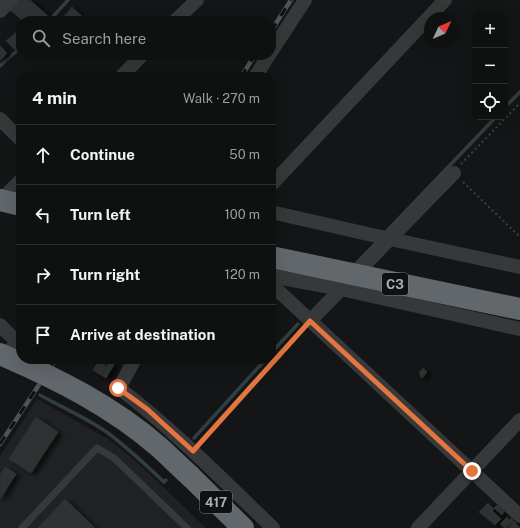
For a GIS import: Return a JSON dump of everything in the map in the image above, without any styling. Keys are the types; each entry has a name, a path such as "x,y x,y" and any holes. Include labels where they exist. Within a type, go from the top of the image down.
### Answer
{"highway":[{"path":"0,201 16,203"},
{"name":"C3","path":"276,258 520,309"},
{"name":"417","path":"29,364 32,368 89,397 128,423 158,446 243,528"}],"street":[{"path":"0,11 11,0"},
{"path":"181,16 197,0"},
{"path":"276,44 305,0"},
{"path":"276,180 445,0"},
{"path":"126,72 137,60"},
{"path":"258,72 266,60"},
{"path":"0,120 16,135"},
{"path":"310,321 454,172"},
{"path":"0,201 16,185"},
{"path":"276,213 520,267"},
{"path":"276,277 341,289 520,329"},
{"path":"276,289 520,516"},
{"path":"0,325 13,345 0,359"},
{"path":"132,364 118,388 147,409 273,528"},
{"path":"418,528 520,420"}],"lane":[{"path":"22,528 97,448 114,458 187,528"}],"path":[{"path":"520,103 454,172 520,237"},
{"path":"276,359 310,321"},
{"path":"193,451 271,364"}],"shaded area":[{"path":"37,399 108,439 137,462 206,528 0,528 0,456"}],"building":[{"path":"17,0 30,0 48,16 17,16 9,9"},
{"path":"72,7 82,16 64,16"},
{"path":"16,32 15,50 6,41"},
{"path":"0,46 7,53 0,61"},
{"path":"97,364 103,364 106,366 101,375 93,370"},
{"path":"108,364 114,365 106,378 101,375"},
{"path":"423,368 427,372 422,378 419,373"},
{"path":"36,417 58,432 31,473 9,459"},
{"path":"5,467 16,474 0,499 0,475"},
{"path":"65,499 95,528 38,528"},
{"path":"488,503 494,509 492,510 501,519 495,525 479,512"},
{"path":"497,505 504,511 502,515 494,508"},
{"path":"507,517 509,520 511,518 513,521 505,528 500,524"},
{"path":"514,521 520,528 508,528"}],"waterway":[{"path":"54,16 68,0"},
{"path":"0,66 16,52"},
{"path":"508,104 520,92"},
{"path":"385,233 493,120"},
{"path":"353,267 378,241"},
{"path":"276,348 298,324"},
{"path":"194,438 261,364"},
{"path":"40,395 100,428 130,451 164,482 166,480"}],"railway":[{"path":"276,23 291,0"},
{"path":"244,72 252,60"},
{"path":"0,444 53,364"}],"route":[{"path":"118,388 147,409 193,451 310,321 472,471"}]}
